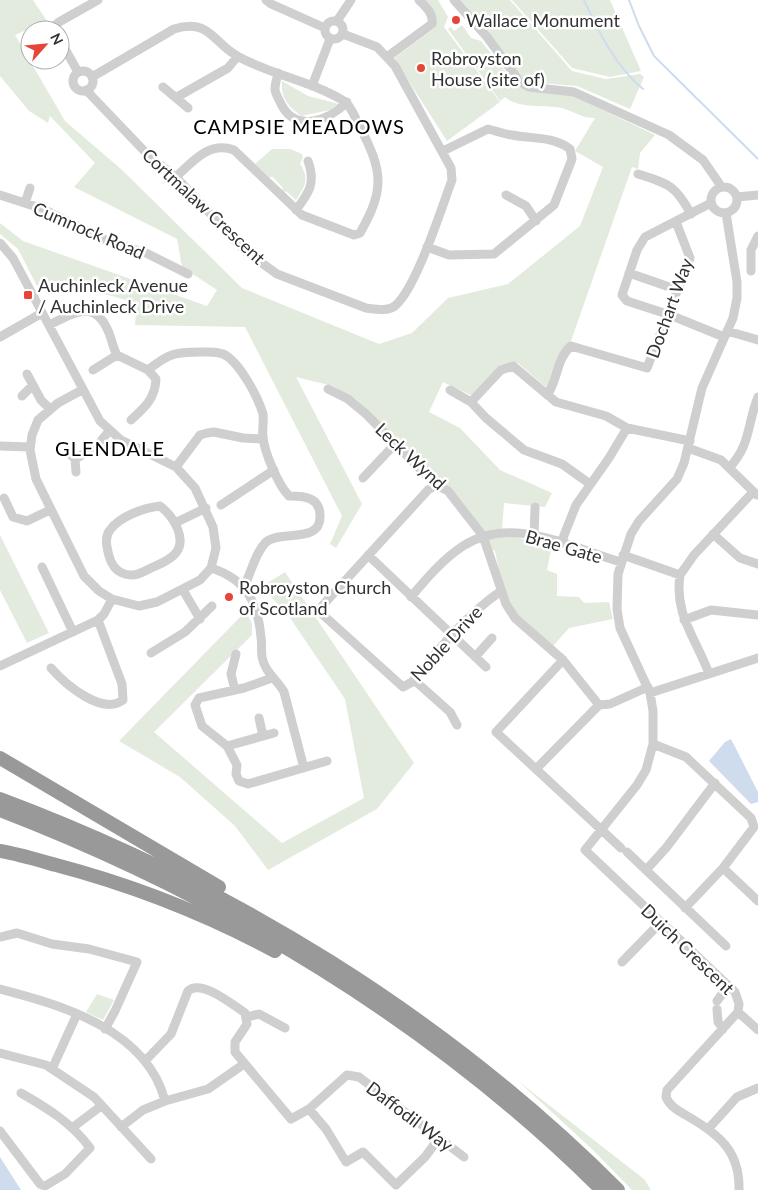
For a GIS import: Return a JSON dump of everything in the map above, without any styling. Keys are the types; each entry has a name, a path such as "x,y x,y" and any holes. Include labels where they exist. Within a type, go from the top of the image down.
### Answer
{"highway":[{"path":"0,758 268,916 482,1069 545,1122 618,1190"},
{"path":"0,799 82,831 176,875 263,921 355,977"},
{"path":"0,810 102,852 200,899 279,943 363,996 427,1041 509,1106 602,1190"},
{"path":"0,851 82,872 170,902 244,934 363,996"}],"street":[{"path":"63,20 98,0"},
{"path":"266,0 325,28"},
{"path":"330,39 325,33 325,28 328,23 337,21 351,0"},
{"path":"387,57 432,24 433,19 419,0"},
{"path":"454,0 487,37 520,82 529,86 574,92 669,135 702,160 722,186"},
{"path":"330,39 336,39 342,34 343,28 337,21"},
{"path":"92,77 174,29 186,26 202,27 237,57 312,86 347,102 374,157 379,175 379,190 367,221 360,233 354,235 296,210 234,150 212,147 195,159 176,177"},
{"name":"Cortmalaw Crescent","path":"86,90 150,156 176,177 245,251 278,274 366,308 380,310 395,306 410,285 452,180 452,168 409,88 387,57 376,47 342,34"},
{"path":"312,86 330,39"},
{"path":"177,97 228,68 237,57"},
{"path":"70,58 78,72"},
{"path":"78,72 87,72 92,77 92,83 86,90 80,90 75,87 74,77 78,72"},
{"path":"278,74 275,90 285,111 298,120 317,122 337,113 347,102"},
{"path":"163,87 188,108"},
{"path":"426,247 449,256 494,254 554,205 572,158 570,149 545,139 510,135 488,129 444,151"},
{"path":"296,210 312,188 311,171 308,161"},
{"path":"638,174 664,182 676,190 691,214"},
{"path":"738,197 734,191 722,186 714,191 711,203 645,238 637,250 622,295 623,298 726,334 758,340"},
{"path":"26,203 30,188"},
{"name":"Cumnock Road","path":"0,195 43,209 106,240 178,264 188,274"},
{"path":"506,195 526,206 536,221"},
{"path":"738,197 758,195"},
{"path":"711,203 717,211 726,213 734,209 738,197"},
{"path":"601,828 637,786 646,770 653,744 653,711 649,690 620,628 616,591 622,558 640,521 677,479 689,444 702,388 736,308 737,282 726,213"},
{"name":"Dochart Way","path":"547,395 552,389 555,372 571,346 647,368 664,321 670,315 690,258 676,222"},
{"path":"751,270 751,250 758,236"},
{"path":"0,243 13,258 96,416 109,431 130,446 176,467 195,488 206,508 213,526 216,548 211,568 200,580 157,602 139,606 112,599 99,591 84,576 36,479 30,447 38,420 50,409 82,390"},
{"path":"629,273 678,290"},
{"path":"49,326 80,311 91,311 102,319 117,355 148,370 156,379 155,392 146,405 131,420"},
{"path":"0,337 42,312"},
{"path":"148,370 170,354 223,354 236,363 263,415 263,438 274,470 284,491 289,496 304,497 314,502 320,510 320,521 314,530 303,534 272,538 265,543 244,587"},
{"path":"93,370 117,355"},
{"path":"472,402 502,370 513,366 556,402 606,416 628,428 689,444 715,456 756,494 713,534 688,562 680,575 678,602 684,620 709,674"},
{"path":"27,374 40,400 50,409"},
{"path":"22,396 33,386"},
{"name":"Leck Wynd","path":"328,389 348,399 396,443 436,485 448,491 483,536 502,591 515,618 563,660 598,705"},
{"path":"450,390 472,402 515,444 524,450 562,464 590,484"},
{"path":"729,468 745,447 758,397"},
{"path":"561,543 576,505 628,428"},
{"path":"74,460 96,447 109,431"},
{"path":"176,467 200,435 214,432 243,438 263,438"},
{"path":"363,478 396,443"},
{"path":"0,446 30,447"},
{"path":"67,451 74,460 76,472"},
{"path":"221,505 274,470"},
{"name":"Noble Drive","path":"436,485 428,490 322,606 322,614 403,687 414,680 451,634 485,602 502,591"},
{"path":"4,498 13,517 27,521 50,510"},
{"path":"160,506 169,513 175,523 179,531 180,546 174,555 135,576 123,574 115,568 106,541 109,530 128,516 160,506"},
{"path":"534,536 535,507"},
{"path":"175,523 206,508"},
{"name":"Brae Gate","path":"411,597 445,560 463,545 483,536 509,532 534,536 622,558 680,575"},
{"path":"713,534 740,558 758,564"},
{"path":"368,555 486,667"},
{"path":"42,567 74,632"},
{"path":"211,568 226,572 244,587 253,600 259,620 262,656 272,678 284,692 304,768"},
{"path":"183,590 200,619"},
{"path":"0,666 98,620 104,614 112,599"},
{"path":"151,653 185,632 212,606"},
{"path":"684,620 711,610 758,614"},
{"path":"51,668 64,683 85,696 105,704 116,705 123,700 122,684 117,666 98,620"},
{"path":"474,657 492,638"},
{"path":"235,690 231,674 236,654"},
{"path":"537,768 598,705 610,704 649,690 709,674 758,658"},
{"path":"563,660 496,732 537,768 726,946"},
{"path":"272,678 235,690 198,698 195,705 202,726 227,746 237,765 236,774 239,781 248,784 327,762"},
{"path":"414,680 450,712 458,725"},
{"path":"259,718 263,736"},
{"path":"227,746 274,733"},
{"path":"653,744 686,756 751,818 754,827 723,868 685,908"},
{"path":"646,870 666,848 715,782"},
{"name":"Duich Crescent","path":"601,828 584,850 728,986 738,998 738,1012 667,1090 666,1096 674,1108 709,1128 726,1146 736,1161 740,1175 739,1190"},
{"path":"723,868 758,900"},
{"path":"622,962 661,922"},
{"path":"0,937 17,933 52,944 89,948 137,962 105,1029"},
{"path":"724,1029 718,1022 717,1005 728,986"},
{"path":"145,1061 171,1034 186,993 193,987 206,989 245,1013 247,1024 233,1046 244,1064 291,1119 309,1109 326,1129 346,1162 363,1152 396,1185 425,1157 439,1138"},
{"path":"0,989 47,1001 77,1014 105,1029 133,1048 156,1077 165,1101"},
{"path":"738,1012 758,1030"},
{"path":"52,1069 77,1014"},
{"path":"247,1017 259,1014 285,1028"},
{"path":"0,1053 46,1065 94,1098 151,1159"},
{"path":"121,1127 143,1110 165,1101 208,1089 244,1064"},
{"name":"Daffodil Way","path":"309,1109 338,1081 347,1075 353,1075 359,1077 464,1157"},
{"path":"709,1128 737,1097 758,1088"},
{"path":"0,1131 40,1184 45,1186 64,1174 90,1148 53,1111 21,1093"},
{"path":"72,1128 101,1106"}],"shaded area":[{"path":"0,0 33,0 46,20 20,20 20,33 15,35 20,44 20,70 35,70 65,121 121,169 242,288 379,344 412,333 448,298 508,284 580,226 603,167 575,151 595,118 583,116 565,109 518,104 505,97 500,101 448,29 451,27 454,31 462,25 471,38 481,41 518,87 569,94 655,135 640,153 638,169 632,167 571,341 560,353 548,389 518,363 492,375 482,384 475,397 443,382 429,412 460,428 500,470 552,493 545,507 504,503 502,531 486,533 357,400 333,386 296,377 362,504 336,548 330,544 342,516 245,327 135,325 137,303 57,281 39,290 18,249 0,234 0,223 23,241 207,306 217,290 182,267 177,239 74,187 95,163 50,116 48,123 29,111 0,76"},
{"path":"423,0 438,0 448,17 444,27 500,102 447,141 394,58 435,28 436,16"},
{"path":"459,0 510,0 572,71 606,79 640,74 644,77 630,109 577,86 528,82 520,75"},
{"path":"512,0 610,0 641,71 610,77 572,68"},
{"path":"282,81 308,96 339,104 330,110 301,116 286,101 282,92"},
{"path":"272,149 290,149 302,154 303,157 300,164 306,178 302,191 296,200 283,191 282,187 273,177 269,177 255,164"},
{"path":"0,535 49,633 27,643 0,590"},
{"path":"514,537 552,545 547,570 557,574 557,596 579,597 584,603 609,602 613,619 569,628 553,646 517,614 503,589 495,551 491,549 487,539"},
{"path":"285,572 414,763 377,809 268,870 235,826 180,777 119,741 246,611 252,624 252,635 154,732 282,843 364,798 345,699 286,612 261,587"},
{"path":"97,994 114,1000 103,1020 86,1012"},
{"path":"518,1081 644,1179 651,1190 632,1190 593,1150"}],"water":[{"path":"731,739 758,792 758,802 751,804 709,761 725,742"},
{"path":"0,1157 21,1190 0,1190"}],"waterway":[{"path":"584,0 595,24 616,59 643,89"},
{"path":"629,0 654,56 758,159"}],"place":[{"name":"Wallace Monument","path":"456,20"},
{"name":"Robroyston House (site of)","path":"421,68"},
{"name":"Auchinleck Avenue / Auchinleck Drive","path":"28,295"},
{"name":"Robroyston Church of Scotland","path":"229,597"}],"district":[{"name":"CAMPSIE MEADOWS","path":"299,126"},
{"name":"GLENDALE","path":"110,448"}]}
